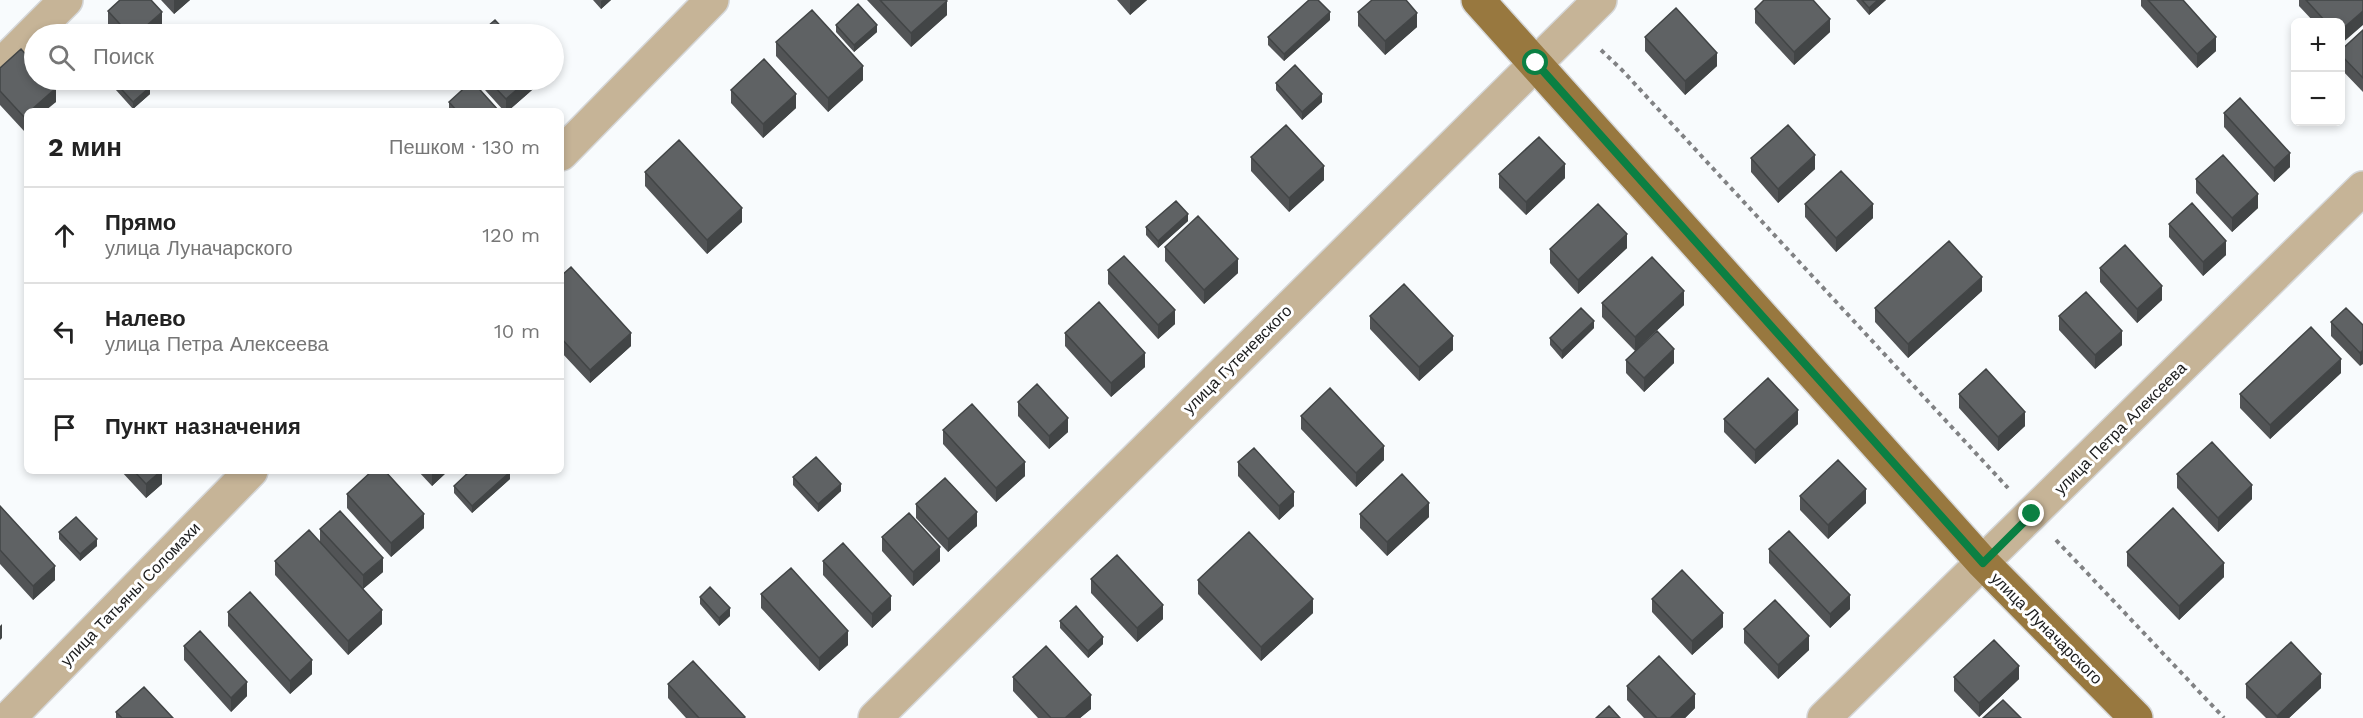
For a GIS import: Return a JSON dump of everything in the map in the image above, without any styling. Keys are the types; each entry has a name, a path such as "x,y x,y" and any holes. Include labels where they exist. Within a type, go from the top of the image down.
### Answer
{"main road":[{"name":"улица Луначарского","path":"1478,0 1983,563 2136,718"}],"street":[{"path":"42,24 66,0"},
{"path":"564,151 712,0"},
{"name":"улица Гутеневского","path":"874,718 1600,0"},
{"path":"0,66 24,42"},
{"name":"улица Петра Алексеева","path":"1824,718 2363,188"},
{"name":"улица Татьяны Соломахи","path":"9,718 248,474"}],"path":[{"path":"1574,26 1622,70 2032,514 2224,718"}],"building":[{"path":"120,0 151,0 162,12 148,24 120,24 108,11"},
{"path":"880,0 946,0 947,1 911,33"},
{"path":"1309,0 1318,0 1330,12 1284,54 1268,37"},
{"path":"1372,0 1406,0 1417,13 1385,41 1358,12"},
{"path":"1764,0 1813,0 1830,19 1794,52 1755,9"},
{"path":"1862,0 1878,0 1869,8"},
{"path":"2148,0 2183,0 2216,37 2197,54"},
{"path":"2306,0 2363,0 2363,11 2345,27 2345,18 2322,18"},
{"path":"858,4 877,25 854,45 836,25"},
{"path":"1676,8 1717,53 1685,81 1645,37"},
{"path":"812,10 863,66 828,98 776,42"},
{"path":"2363,30 2363,78 2345,59 2345,46"},
{"path":"21,49 24,52 24,90 54,90 33,108 24,108 24,117 0,91 0,68"},
{"path":"764,59 796,94 763,124 731,90"},
{"path":"1295,65 1322,94 1302,112 1276,83"},
{"path":"122,90 147,90 133,102"},
{"path":"462,90 480,90 496,108 454,108 449,102"},
{"path":"497,90 516,90 506,99"},
{"path":"2240,98 2290,153 2274,168 2224,113"},
{"path":"1286,125 1324,166 1289,198 1251,157"},
{"path":"1788,125 1815,155 1778,189 1751,158"},
{"path":"1539,137 1565,164 1526,202 1499,174"},
{"path":"679,140 742,208 707,240 645,172"},
{"path":"2223,155 2258,194 2232,218 2196,179"},
{"path":"1841,171 1873,204 1836,238 1805,204"},
{"path":"1176,201 1188,214 1158,241 1146,227"},
{"path":"2192,203 2226,241 2203,262 2169,224"},
{"path":"1598,204 1627,234 1578,280 1550,249"},
{"path":"1198,216 1238,259 1204,290 1165,247"},
{"path":"1949,241 1982,277 1908,344 1875,308"},
{"path":"2125,245 2162,286 2137,309 2100,268"},
{"path":"1124,256 1175,310 1158,325 1108,270"},
{"path":"1652,257 1684,291 1635,337 1602,303"},
{"path":"571,267 631,333 590,370 564,341 564,273"},
{"path":"1404,284 1453,336 1419,367 1370,316"},
{"path":"2086,292 2122,331 2095,355 2059,316"},
{"path":"1099,302 1145,353 1111,383 1065,333"},
{"path":"1581,308 1594,321 1562,351 1550,338"},
{"path":"2346,308 2363,325 2363,350 2360,353 2331,322"},
{"path":"2311,327 2341,359 2270,425 2240,394"},
{"path":"1657,331 1674,349 1644,378 1626,360"},
{"path":"1986,369 2025,412 1998,437 1959,394"},
{"path":"1768,378 1798,410 1755,450 1724,419"},
{"path":"1037,384 1068,418 1049,436 1018,402"},
{"path":"1330,388 1384,446 1356,473 1301,416"},
{"path":"972,404 1025,462 996,488 943,430"},
{"path":"2212,442 2252,485 2218,518 2177,474"},
{"path":"1254,448 1294,492 1279,506 1238,462"},
{"path":"816,457 841,484 818,504 793,477"},
{"path":"1838,460 1866,489 1828,525 1800,496"},
{"path":"137,474 158,474 146,484"},
{"path":"369,474 388,474 424,514 391,543 347,494"},
{"path":"467,474 508,474 472,506 454,486"},
{"path":"1402,474 1429,503 1387,542 1360,514"},
{"path":"945,478 977,512 948,539 916,504"},
{"path":"0,506 55,566 33,586 0,550"},
{"path":"2173,508 2224,563 2179,606 2127,552"},
{"path":"340,511 383,558 363,575 320,529"},
{"path":"909,513 940,547 913,572 882,537"},
{"path":"76,517 97,539 80,554 59,532"},
{"path":"309,530 382,610 348,641 275,561"},
{"path":"1789,531 1850,595 1830,614 1769,549"},
{"path":"1249,532 1313,599 1261,647 1198,580"},
{"path":"843,543 891,596 872,614 823,561"},
{"path":"1117,555 1163,605 1137,628 1091,579"},
{"path":"791,568 848,631 819,658 761,594"},
{"path":"1682,570 1723,613 1692,641 1652,599"},
{"path":"710,587 730,608 719,618 700,597"},
{"path":"250,592 312,660 290,681 228,612"},
{"path":"1775,600 1809,636 1778,665 1744,629"},
{"path":"1076,606 1103,637 1088,651 1060,621"},
{"path":"200,631 247,682 231,698 184,646"},
{"path":"1994,640 2019,666 1979,703 1954,677"},
{"path":"2291,642 2321,674 2277,716 2246,684"},
{"path":"1046,646 1091,695 1065,718 1051,718 1013,677"},
{"path":"1659,656 1695,694 1670,718 1657,718 1627,686"},
{"path":"693,661 744,718 699,718 668,684"},
{"path":"144,687 173,718 122,718 116,712"},
{"path":"2003,700 2021,718 1983,718"},
{"path":"1609,706 1620,718 1596,718"}],"route":[{"path":"1536,63 1983,563 2032,514"}]}
